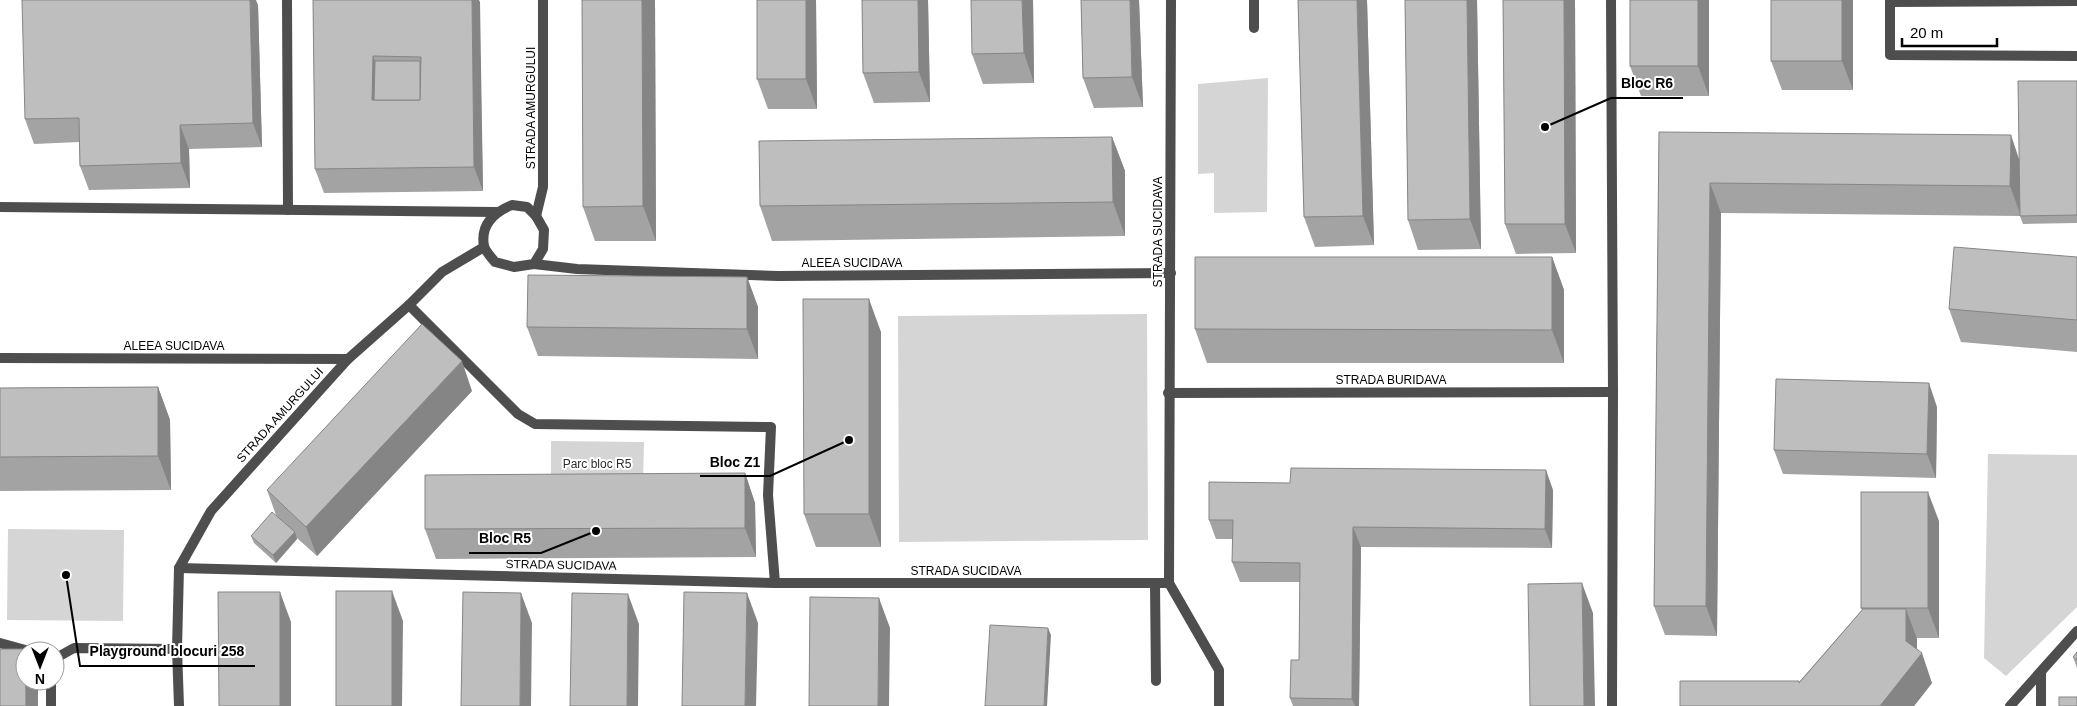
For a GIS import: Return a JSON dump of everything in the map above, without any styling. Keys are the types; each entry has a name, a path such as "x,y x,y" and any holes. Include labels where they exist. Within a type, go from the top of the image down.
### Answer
{"street":[{"path":"287,0 288,210"},
{"name":"STRADA AMURGULUI","path":"536,216 543,187 543,0"},
{"name":"STRADA SUCIDAVA","path":"179,568 775,583 1169,584 1168,394 1171,273 1171,0"},
{"path":"1254,0 1254,28"},
{"path":"1611,0 1612,706"},
{"path":"2077,1 1890,1 1890,55 2077,56"},
{"path":"0,207 496,212 512,204 527,207 536,216 544,230 543,249 534,264 514,267 495,262 484,247 485,227 496,212"},
{"name":"STRADA AMURGULUI","path":"179,706 177,649 179,568 211,511 348,360 409,305 442,272 484,247"},
{"name":"ALEEA SUCIDAVA","path":"534,264 577,269 778,276 1171,273"},
{"path":"409,305 518,414 535,424 771,427 768,495 775,583"},
{"name":"ALEEA SUCIDAVA","path":"0,358 348,360"},
{"name":"STRADA BURIDAVA","path":"1168,394 1613,392"},
{"path":"1155,584 1156,681"},
{"path":"1169,584 1219,670 1219,706"},
{"path":"2010,706 2077,631"},
{"path":"0,643 15,647"},
{"path":"65,653 74,648 177,649"},
{"path":"2040,706 2041,673"},
{"path":"51,691 51,706"}],"green space":[{"path":"1268,78 1267,212 1214,213 1214,173 1198,174 1198,84"},
{"path":"1147,314 1148,540 899,542 898,316"},
{"name":"Parc bloc R5","path":"551,441 644,442 643,486 551,486"},
{"path":"1988,454 2077,455 2077,607 2006,676 1984,658"},
{"path":"8,529 124,530 123,621 7,620"}],"building":[{"path":"22,0 250,0 253,123 180,125 181,163 80,166 79,118 25,119"},
{"path":"313,0 472,0 474,167 315,169","holes":["373,56 421,57 420,100 372,100"]},
{"path":"582,0 642,0 643,206 583,207"},
{"path":"757,0 806,0 806,79 757,79"},
{"path":"862,0 918,0 919,72 863,73"},
{"path":"971,0 1022,0 1024,53 972,54"},
{"path":"1081,0 1130,0 1132,77 1083,78"},
{"path":"1298,0 1357,0 1363,216 1304,217"},
{"path":"1405,0 1467,0 1470,219 1408,220"},
{"path":"1503,0 1564,0 1565,224 1505,224"},
{"path":"1630,0 1698,0 1698,66 1630,66"},
{"path":"1771,0 1842,0 1842,61 1771,61"},
{"path":"375,61 420,61 420,100 374,100"},
{"path":"2018,81 2077,81 2077,215 2020,216"},
{"path":"1659,132 2011,135 2010,186 1710,183 1706,606 1654,606"},
{"path":"1112,137 1113,202 760,206 759,141"},
{"path":"1954,247 2077,257 2077,320 1949,309"},
{"path":"1195,257 1552,257 1552,330 1195,329"},
{"path":"528,275 747,277 747,329 527,327"},
{"path":"803,299 869,299 869,514 804,514"},
{"path":"422,324 462,361 306,527 267,490"},
{"path":"1776,379 1929,383 1927,454 1774,450"},
{"path":"158,387 158,456 0,457 0,388"},
{"path":"1291,468 1546,470 1545,529 1353,527 1352,699 1290,698 1291,660 1299,660 1300,563 1232,562 1233,520 1209,520 1209,482 1290,483"},
{"path":"745,473 745,528 425,529 425,475"},
{"path":"1861,492 1928,492 1928,608 1861,608"},
{"path":"272,512 295,532 273,555 251,536"},
{"path":"1582,583 1584,706 1530,706 1528,584"},
{"path":"336,591 392,591 392,706 336,706"},
{"path":"218,592 280,592 280,706 219,706"},
{"path":"463,592 521,593 520,706 461,706"},
{"path":"684,592 747,593 745,706 682,706"},
{"path":"572,593 628,594 627,706 570,706"},
{"path":"810,597 879,598 878,706 809,706"},
{"path":"1863,609 1906,609 1906,641 1922,653 1880,706 1680,706 1680,681 1799,681 1799,683"},
{"path":"990,625 1048,628 1044,706 985,706"},
{"path":"0,649 15,649 15,691 26,691 26,706 0,706"},
{"path":"2077,652 2077,660 2073,657"},
{"path":"2059,697 2077,697 2077,706 2059,706"}],"place":[{"name":"Bloc R6","path":"1545,127"},
{"name":"Bloc Z1","path":"849,440"},
{"name":"Bloc R5","path":"596,531"},
{"name":"Playground blocuri 258","path":"66,575"}]}
